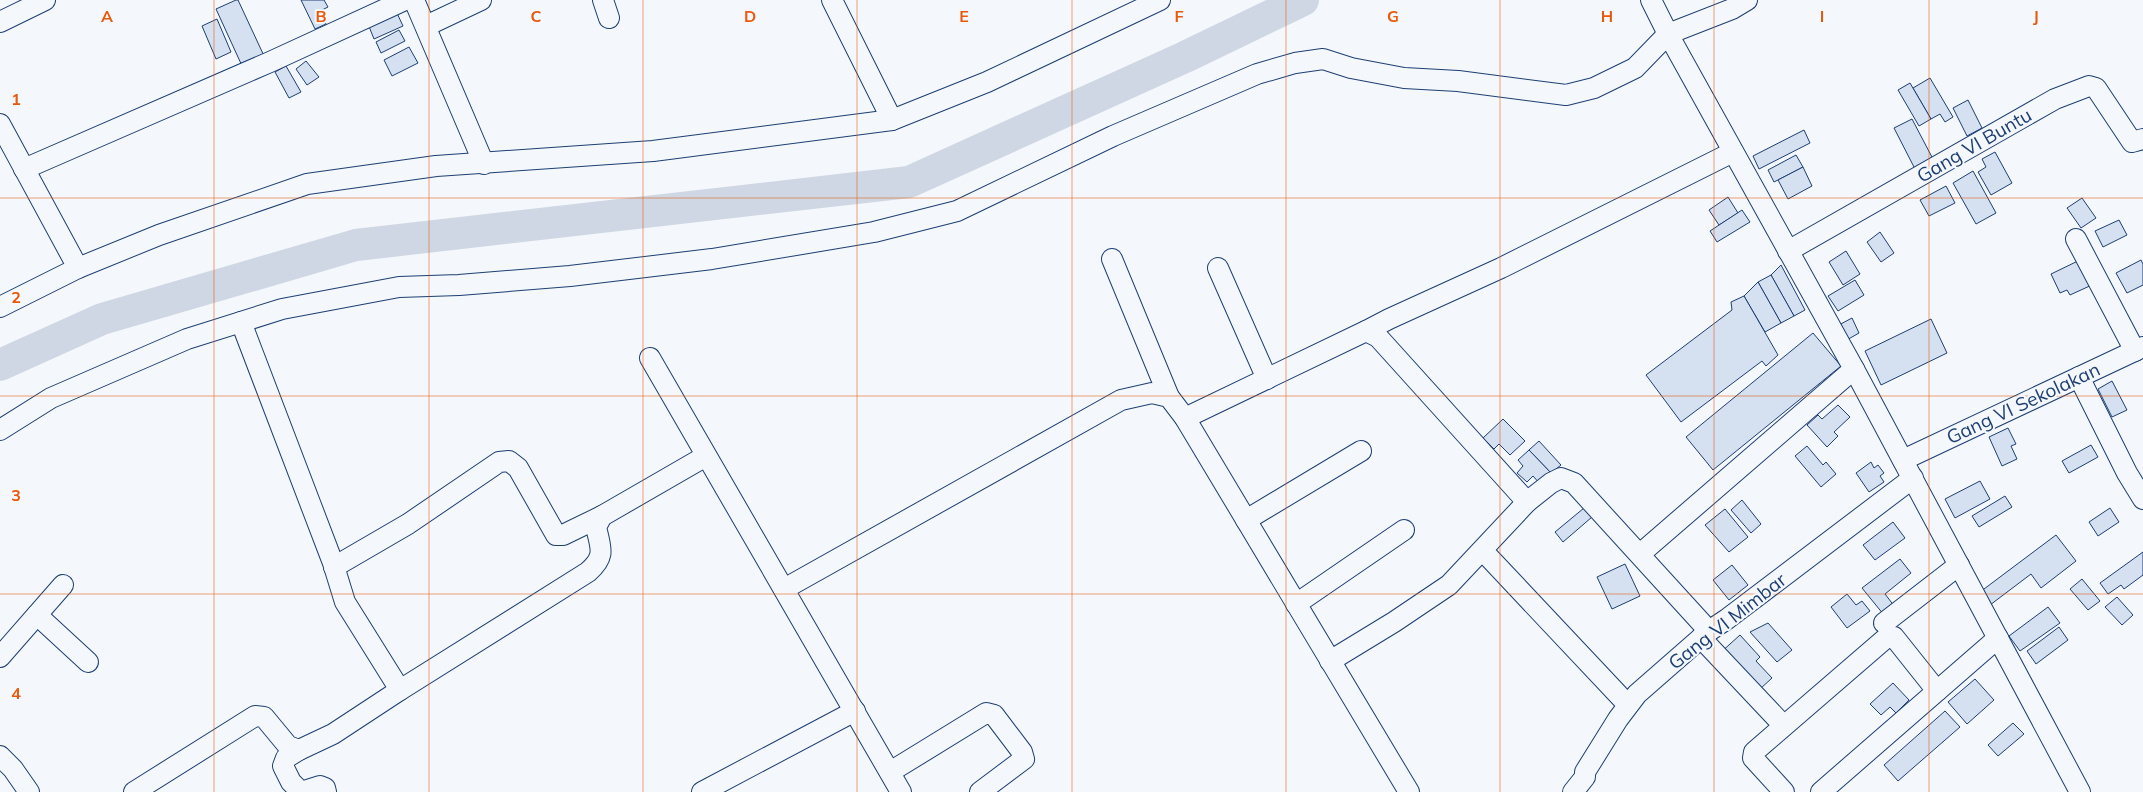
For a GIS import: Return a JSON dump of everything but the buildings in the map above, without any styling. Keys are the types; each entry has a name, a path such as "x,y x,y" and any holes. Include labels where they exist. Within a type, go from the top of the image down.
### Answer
{"street":[{"path":"0,22 45,0"},
{"path":"24,169 270,62 405,0"},
{"path":"414,0 484,164"},
{"path":"426,26 481,0"},
{"path":"832,0 892,120"},
{"path":"0,307 78,268 159,236 307,184 436,166 653,151 892,120 988,82 1130,6 1160,0"},
{"path":"1651,0 1854,369 2080,792"},
{"path":"0,430 51,398 187,339 282,309 399,286 460,285 570,276 712,259 883,230 957,212 1113,136 1257,74 1295,63 1323,59 1351,68 1404,78 1458,82 1566,95 1594,88 1635,68 1668,34 1732,9 1747,0"},
{"name":"Gang VI Buntu","path":"1788,252 2055,99 2089,86 2096,88 2127,138 2132,142 2143,138"},
{"path":"0,124 78,268"},
{"path":"1185,418 1366,331 1389,318 1501,268 1733,152"},
{"path":"2076,239 2139,349"},
{"path":"1112,259 1169,397 1185,418 1409,792"},
{"path":"1218,268 1267,379"},
{"path":"241,322 334,567 345,602 400,690"},
{"path":"1366,331 1378,337 1527,502"},
{"name":"Gang VI Sekolakan","path":"1903,460 2139,349"},
{"path":"650,358 901,792"},
{"path":"1640,554 1854,369"},
{"path":"2079,377 2127,473 2143,499"},
{"path":"784,589 1120,400 1152,393 1169,397"},
{"path":"1246,520 1361,451"},
{"path":"334,567 408,524 499,462 508,461 518,468 551,530 556,535 563,535 602,516 706,456"},
{"path":"1330,661 1394,622 1449,585 1527,502 1551,482 1561,478 1574,483 1640,554 1705,635 1783,725"},
{"name":"Gang VI Mimbar","path":"1583,787 1586,772 1628,705 1637,694 1705,635 1913,478"},
{"path":"326,792 325,788 320,786 301,792 291,782 283,766 286,758 333,734 593,568 598,563 602,552 596,527 602,516"},
{"path":"1296,604 1404,530"},
{"path":"1483,551 1628,705"},
{"path":"1784,792 1753,758 1754,752 1885,630 1959,565"},
{"path":"3,646 37,615 63,585"},
{"path":"37,615 88,662"},
{"path":"1885,630 1894,637 1937,691"},
{"path":"1821,792 1998,638"},
{"path":"702,792 855,711"},
{"path":"890,772 986,714 994,714 1022,752 1024,759 980,792"},
{"path":"134,792 255,716 264,717 288,746 299,750"},
{"path":"0,756 13,769 30,792"}],"waterway":[{"path":"0,365 102,319 356,245 909,182 1185,57 1303,0"}]}
